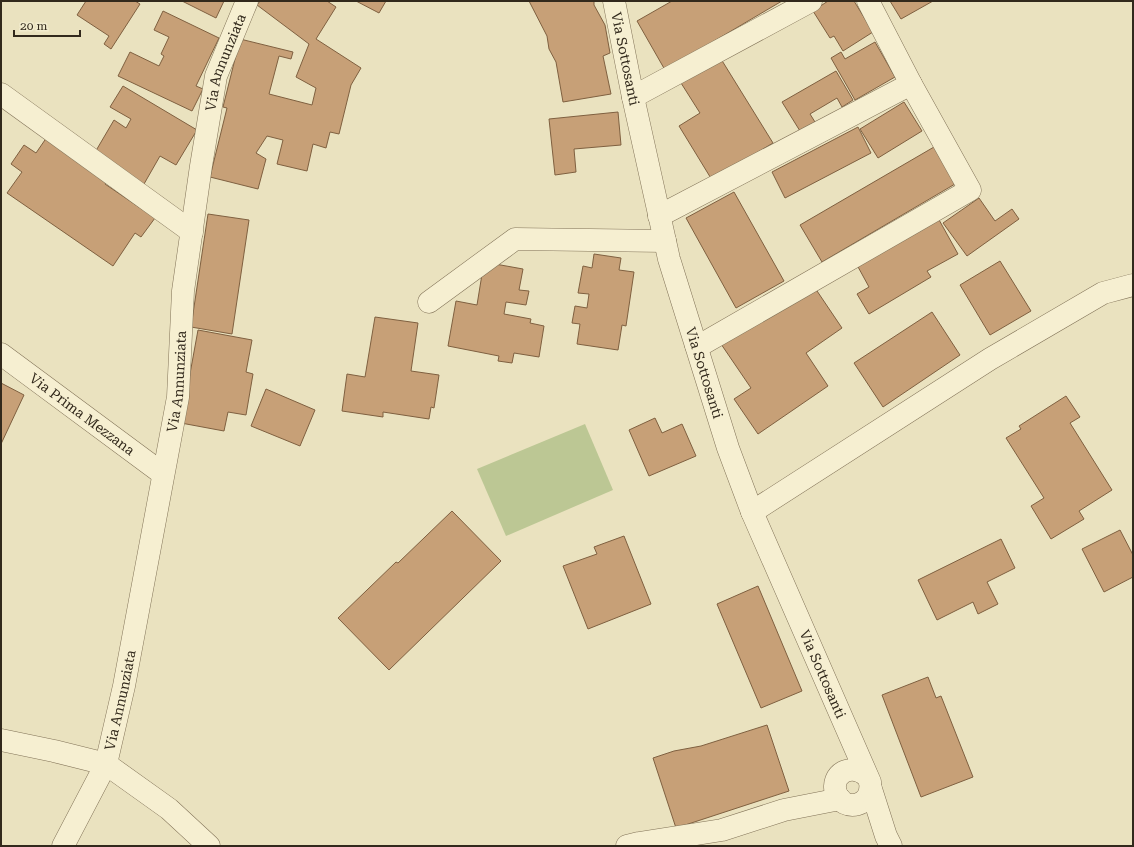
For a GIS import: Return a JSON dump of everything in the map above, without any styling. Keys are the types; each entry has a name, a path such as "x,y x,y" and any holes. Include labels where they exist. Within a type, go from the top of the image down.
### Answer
{"street":[{"name":"Via Annunziata","path":"63,846 106,764 124,686 178,397 184,291 201,166 216,76 247,1"},
{"name":"Via Sottosanti","path":"614,1 633,97 665,241 728,448 752,512 869,782 888,841"},
{"path":"633,97 811,1"},
{"path":"696,345 697,347 970,190 911,84 868,1"},
{"path":"659,216 911,84"},
{"path":"1,94 192,232"},
{"path":"429,302 515,239 665,241"},
{"path":"752,512 990,359 1103,293 1133,285"},
{"name":"Via Prima Mezzana","path":"1,354 164,474"},
{"name":"Via Sottosanti","path":"846,729 842,788 888,841"},
{"path":"1,740 106,764 169,809 209,846"},
{"path":"635,845 722,830 784,810 842,788 850,769 856,769 862,772 869,782 869,796 863,802 856,805 842,788"}],"green space":[{"path":"585,424 613,490 506,536 477,469"}],"building":[{"path":"86,1 135,1 140,4 111,49 104,44 109,36 77,15"},
{"path":"182,1 224,1 216,18"},
{"path":"260,1 327,1 336,7 316,39 361,68 351,85 339,134 330,132 326,148 313,144 307,171 277,164 283,140 267,136 256,153 266,159 258,189 210,177 227,108 223,107 240,39 293,52 291,59 279,56 269,94 312,105 316,88 296,77 309,44 257,5"},
{"path":"356,1 386,1 379,13"},
{"path":"529,1 594,1 594,5 605,25 610,53 603,56 611,94 563,102 556,62 549,49 547,36"},
{"path":"672,1 782,1 665,70 637,21"},
{"path":"828,1 854,1 873,32 843,51 834,36 830,38 813,11"},
{"path":"890,1 933,1 901,19"},
{"path":"163,11 219,38 196,86 203,89 192,111 118,76 130,52 159,66 164,56 161,54 169,37 154,30"},
{"path":"875,42 895,77 855,100 831,58 841,52 845,59"},
{"path":"721,59 773,143 712,180 679,126 700,113 681,83"},
{"path":"836,71 853,100 842,107 837,98 810,114 815,122 800,131 782,102"},
{"path":"123,86 197,130 176,165 160,156 144,184 94,154 114,120 126,128 131,119 110,107"},
{"path":"904,102 922,131 878,158 860,129"},
{"path":"618,112 621,145 574,149 576,172 555,175 549,119"},
{"path":"858,127 871,153 785,198 772,172"},
{"path":"47,137 109,178 105,184 155,218 141,237 135,233 113,266 7,193 22,172 11,164 24,145 36,153"},
{"path":"934,147 955,184 822,262 800,225"},
{"path":"734,192 784,281 736,308 686,218"},
{"path":"979,198 995,221 1012,209 1019,219 967,256 943,223"},
{"path":"208,214 249,220 232,334 191,327"},
{"path":"938,218 958,254 927,271 931,277 869,314 857,294 869,287 857,265"},
{"path":"594,254 621,258 619,270 634,272 626,326 622,325 618,350 577,344 580,324 572,323 575,306 587,308 589,294 578,293 583,266 592,268"},
{"path":"1000,261 1031,311 990,335 960,285"},
{"path":"484,262 523,269 519,290 529,291 526,305 506,302 504,314 531,319 530,323 544,326 539,357 514,353 512,363 498,361 499,356 448,346 456,301 477,305"},
{"path":"813,285 842,328 806,353 828,386 758,434 734,399 751,388 721,344"},
{"path":"932,312 960,355 883,407 854,363"},
{"path":"375,317 418,323 411,371 439,375 434,408 431,407 429,419 383,412 383,417 342,411 347,374 365,377"},
{"path":"198,330 252,340 246,372 253,374 246,415 228,412 224,431 181,423"},
{"path":"1,383 24,395 1,444"},
{"path":"266,389 315,410 300,446 251,426"},
{"path":"1066,396 1080,417 1070,423 1112,490 1079,511 1084,519 1051,539 1031,506 1044,498 1006,438 1021,429 1019,426"},
{"path":"655,418 662,433 682,424 696,456 649,476 629,430"},
{"path":"452,511 501,561 389,670 338,618"},
{"path":"1120,530 1133,555 1133,577 1104,592 1082,549"},
{"path":"624,536 651,604 588,629 563,566 597,554 594,547"},
{"path":"1001,539 1015,568 987,582 998,604 978,614 973,602 937,620 918,580"},
{"path":"758,586 802,691 761,708 717,604"},
{"path":"928,677 936,698 941,696 973,777 921,797 882,695"},
{"path":"767,725 789,791 676,828 653,758 674,751 701,746"}]}
